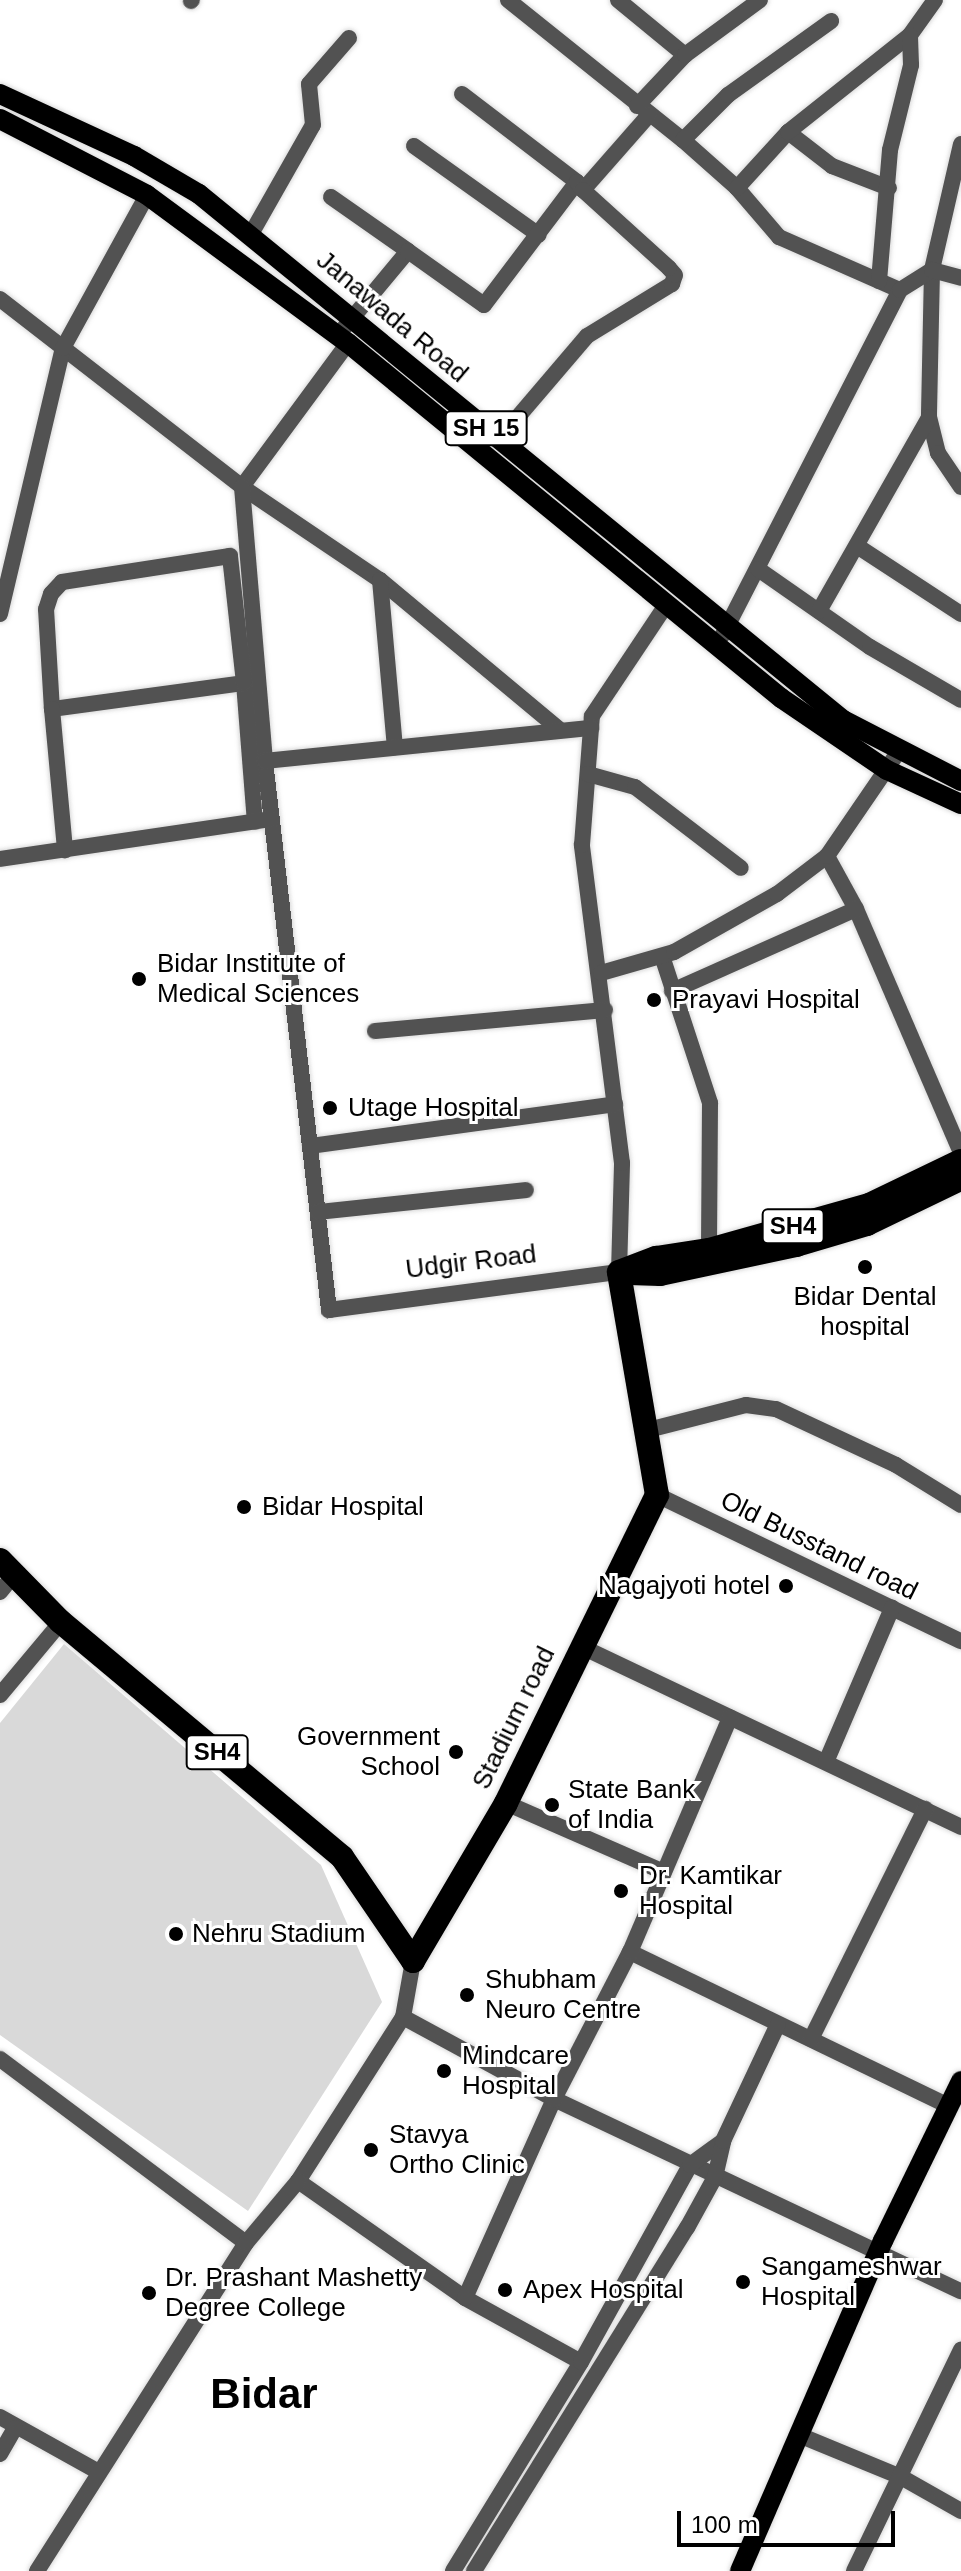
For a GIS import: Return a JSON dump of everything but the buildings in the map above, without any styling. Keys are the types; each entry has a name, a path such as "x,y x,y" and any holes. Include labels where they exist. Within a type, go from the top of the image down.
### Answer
{"highway":[{"name":"Udgir Road","path":"619,1272 656,1258 709,1250 869,1205 961,1161"},
{"name":"Udgir Road","path":"619,1272 660,1274 796,1245 919,1203 961,1178"},
{"path":"619,1272 657,1495"},
{"name":"Stadium road","path":"413,1961 506,1803 580,1646 657,1495"},
{"name":"SH4","path":"5,1576 342,1857 413,1961"}],"main road":[{"name":"Janawada Road","path":"0,94 155,167 251,234 843,720 961,781"},
{"name":"Janawada Road","path":"0,119 147,195 343,340 714,646 845,746 887,770 961,804"},
{"path":"740,2571 879,2251 961,2081"}],"street":[{"path":"508,0 683,140 737,188 779,237 900,290"},
{"path":"618,0 685,55"},
{"path":"729,0 744,12"},
{"path":"331,197 484,305 685,55 760,0"},
{"path":"737,188 788,132 910,35 935,0"},
{"path":"683,140 728,95 831,21"},
{"path":"879,281 890,150 911,65 910,35"},
{"path":"251,234 313,125 309,84 349,38"},
{"path":"462,94 580,186 675,275 672,284 587,336 499,439"},
{"path":"788,132 832,166 889,188"},
{"path":"958,476 938,453 929,417 932,270 961,144"},
{"path":"414,146 539,235"},
{"path":"0,614 63,348 147,195"},
{"path":"263,821 265,761 242,487 343,340 353,317 408,251"},
{"path":"714,646 729,628 900,290 932,270 961,278"},
{"path":"0,299 242,487 380,580 559,729"},
{"path":"819,611 929,417"},
{"path":"857,546 961,614"},
{"path":"65,850 46,609 62,582 230,556 244,683 318,1212 526,1190"},
{"path":"758,569 961,700"},
{"path":"380,580 395,747"},
{"path":"619,1272 622,1163 601,973 582,845 592,716 666,605"},
{"path":"52,709 244,683"},
{"path":"265,761 591,728"},
{"path":"601,973 662,956 777,894 827,856 899,751"},
{"path":"588,774 635,787 741,868"},
{"path":"0,859 263,821"},
{"path":"827,856 856,909 961,1153"},
{"path":"672,991 856,909"},
{"path":"662,956 710,1103 709,1250"},
{"path":"375,1031 605,1010"},
{"path":"310,1146 615,1104"},
{"name":"Udgir Road","path":"318,1212 329,1310 619,1272"},
{"path":"648,1430 746,1405 776,1409 896,1465 961,1505"},
{"name":"Old Busstand road","path":"657,1495 961,1641"},
{"path":"826,1762 892,1608"},
{"path":"0,1695 61,1622"},
{"path":"580,1646 961,1827"},
{"path":"465,2298 554,2099 630,1952 730,1717"},
{"path":"506,1803 664,1872"},
{"path":"811,2039 925,1809"},
{"path":"630,1952 949,2106"},
{"path":"37,2571 97,2471 246,2243 298,2181 403,2017 413,1961"},
{"path":"403,2017 554,2099 961,2291"},
{"path":"474,2571 715,2177 723,2141 778,2024"},
{"path":"0,2059 246,2243"},
{"path":"453,2571 581,2362 690,2165 723,2141"},
{"path":"298,2181 465,2298 581,2362"},
{"path":"854,2571 961,2350"},
{"path":"0,2417 97,2471"},
{"path":"0,2454 15,2428"},
{"path":"799,2435 901,2477 961,2511"}],"shaded area":[{"name":"Nehru Stadium","path":"64,1644 321,1865 382,2002 248,2211 0,2035 0,1723"}],"place":[{"name":"Bidar Institute of Medical Sciences","path":"139,979"},
{"name":"Prayavi Hospital","path":"654,1000"},
{"name":"Utage Hospital","path":"330,1108"},
{"name":"Bidar Dental hospital","path":"865,1267"},
{"name":"Bidar Hospital","path":"244,1507"},
{"name":"Nagajyoti hotel","path":"786,1586"},
{"name":"Government School","path":"456,1752"},
{"name":"State Bank of India","path":"552,1805"},
{"name":"Dr. Kamtikar Hospital","path":"621,1891"},
{"name":"Nehru Stadium","path":"176,1934"},
{"name":"Shubham Neuro Centre","path":"467,1995"},
{"name":"Mindcare Hospital","path":"444,2071"},
{"name":"Stavya Ortho Clinic","path":"371,2150"},
{"name":"Sangameshwar Hospital","path":"743,2282"},
{"name":"Apex Hospital","path":"505,2290"},
{"name":"Dr. Prashant Mashetty Degree College","path":"149,2293"}],"district":[{"name":"Bidar","path":"264,2394"}]}
